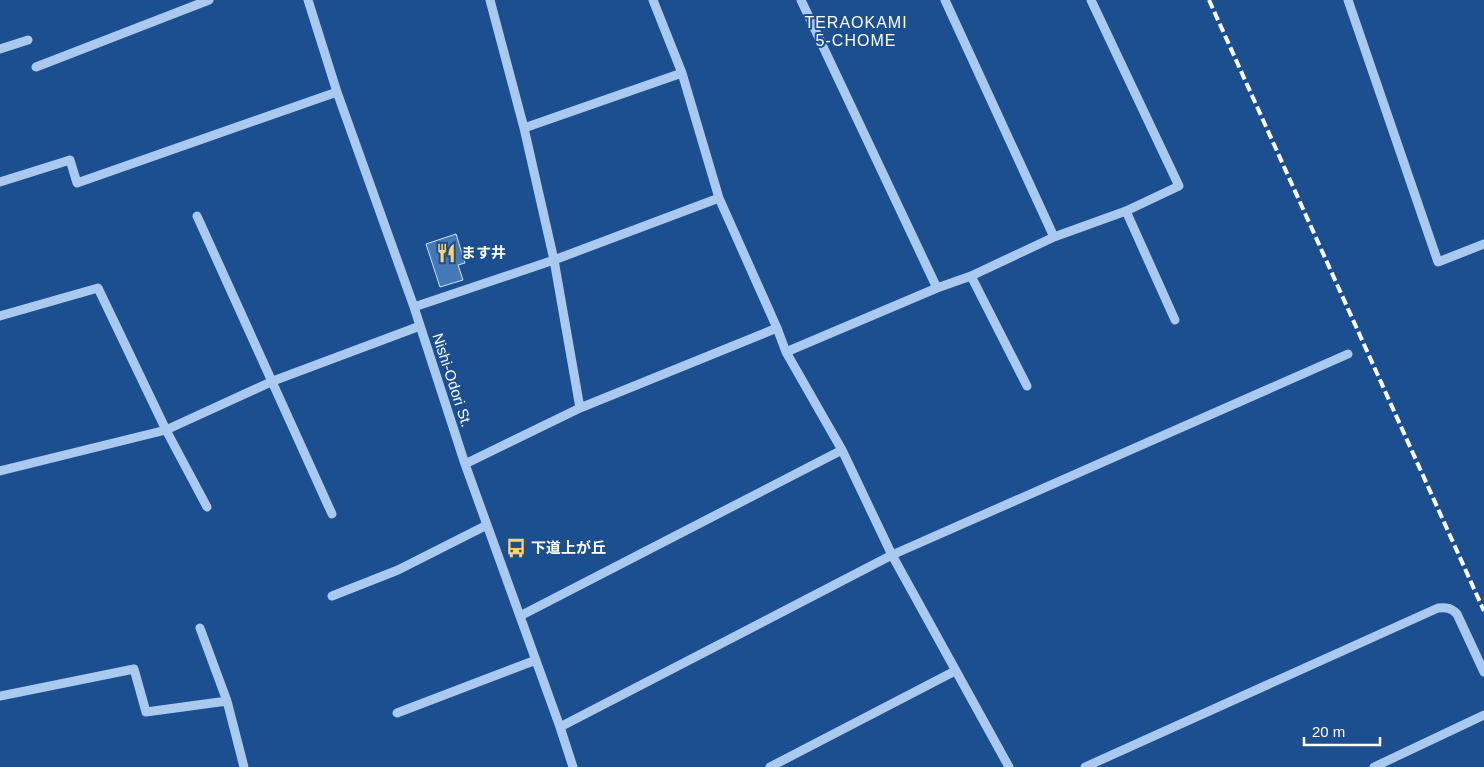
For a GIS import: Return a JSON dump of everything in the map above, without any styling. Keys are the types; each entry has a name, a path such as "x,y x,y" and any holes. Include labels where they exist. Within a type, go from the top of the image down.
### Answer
{"street":[{"path":"36,67 209,0"},
{"name":"Nishi-Odori St.","path":"308,0 337,92 414,307 465,464 560,727 572,767"},
{"path":"490,0 524,128 554,260 580,408"},
{"path":"653,0 682,73 719,198 786,352 842,450 892,555 1009,767"},
{"path":"801,0 937,288"},
{"path":"945,0 1054,237"},
{"path":"786,352 937,288 971,276 1054,237 1126,211 1179,186 1091,0"},
{"path":"1348,0 1438,262 1484,244"},
{"path":"0,49 28,40"},
{"path":"524,128 682,73"},
{"path":"0,182 70,160 77,184 337,92"},
{"path":"414,307 554,260 719,198"},
{"path":"1126,211 1175,320"},
{"path":"197,216 332,514"},
{"path":"971,276 1027,386"},
{"path":"0,316 98,288 166,430 207,507"},
{"path":"0,471 166,430 273,381 420,326"},
{"path":"465,464 580,408 777,328"},
{"path":"560,727 892,555 1348,354"},
{"path":"520,616 842,450"},
{"path":"332,596 398,570 487,525"},
{"path":"1085,767 1438,608 1452,609 1457,614 1484,672"},
{"path":"200,628 227,701 244,767"},
{"path":"397,713 536,660"},
{"path":"0,696 134,669 146,712 227,701"},
{"path":"770,767 955,671"},
{"path":"1374,767 1484,715"}],"building":[{"name":"ます井","path":"456,234 465,263 458,265 463,280 440,287 426,244"}],"railway":[{"path":"1209,0 1484,611"}],"place":[{"name":"ます井","path":"446,253"},
{"name":"下道上が丘","path":"516,548"}],"district":[{"name":"TERAOKAMI 5-CHOME","path":"856,31"}]}
